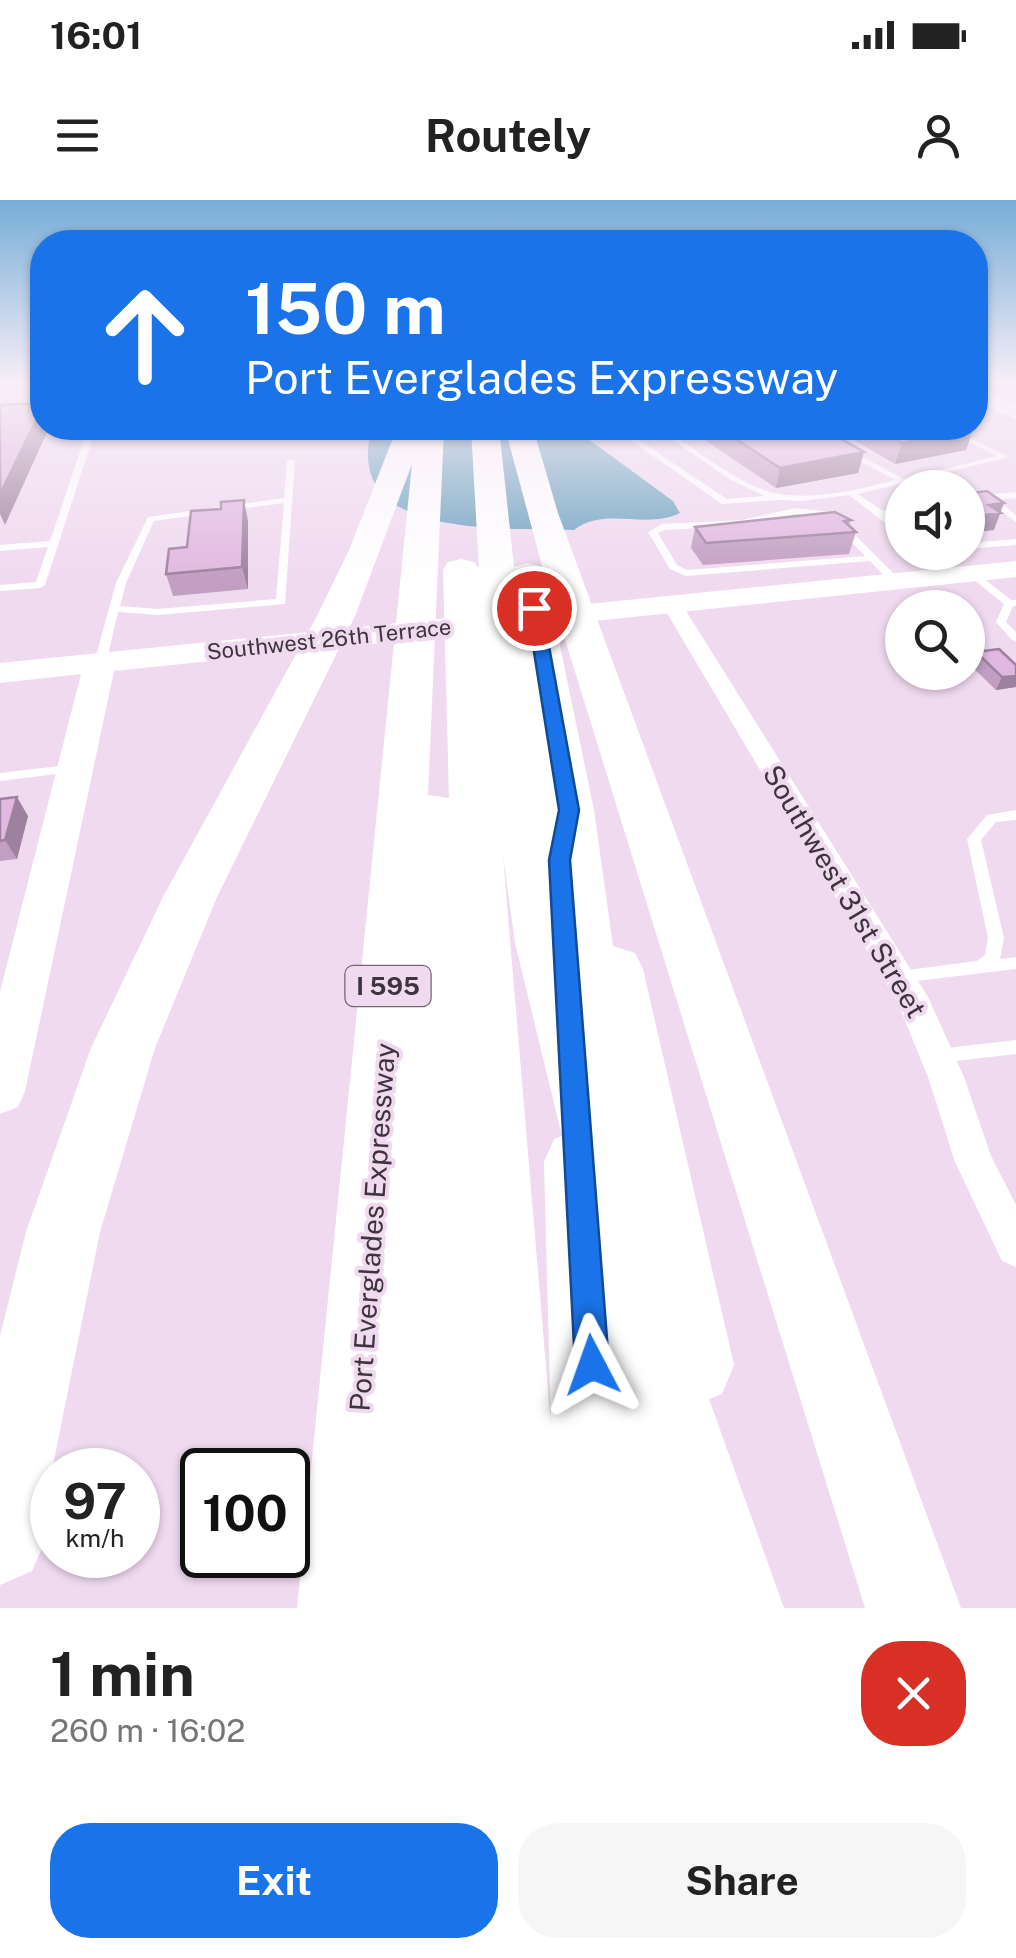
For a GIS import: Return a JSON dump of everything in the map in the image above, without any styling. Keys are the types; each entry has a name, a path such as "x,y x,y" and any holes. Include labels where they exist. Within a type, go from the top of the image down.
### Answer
{"highway":[{"path":"0,1539 9,1474 63,1232 123,1048 190,897 336,616 366,550 403,449"},
{"name":"Port Everglades Expressway","path":"345,1608 437,675 431,449"},
{"path":"430,1608 439,513 452,480 451,449"},
{"path":"487,449 512,748 544,943 668,1400 739,1608"},
{"path":"505,449 512,496 571,671 913,1608"},
{"path":"525,449 542,513 571,671 578,788 739,1608"},
{"path":"571,671 569,810 608,1147 647,1608"},
{"path":"437,675 519,1608"},
{"path":"569,810 560,860 604,1608"}],"street":[{"name":"Southwest 26th Terrace","path":"985,567 1016,569"},
{"name":"Southwest 26th Terrace","path":"0,672 895,581 941,570"},
{"name":"Southwest 31st Street","path":"670,603 900,977 938,1056 974,1162 1016,1247"},
{"path":"0,1091 100,663"}],"lane":[{"path":"0,588 40,585 85,449"},
{"path":"648,449 725,502 848,490 885,482"},
{"path":"691,449 777,498"},
{"path":"843,449 885,471"},
{"path":"943,470 1005,457 988,449"},
{"path":"114,609 158,612 281,602 292,461"},
{"path":"848,490 885,517"},
{"path":"985,498 1016,496"},
{"path":"989,498 1016,519"},
{"path":"100,663 121,583 151,518 288,500"},
{"path":"871,558 686,573 672,567 654,529 816,512 829,514 895,581"},
{"path":"985,555 1016,542"},
{"path":"0,548 53,544"},
{"path":"969,570 1012,603 1001,622 1016,638"},
{"path":"686,573 704,600"},
{"path":"0,778 76,768"},
{"path":"980,968 992,958 996,938 974,839 992,818 1016,815"},
{"path":"900,977 1016,963"},
{"path":"938,1056 1016,1046"}],"water":[{"path":"370,449 601,449 673,501 680,513 667,518 598,520 574,530 471,526 435,520 404,509 380,491 369,465"}],"building":[{"path":"0,449 22,449 0,494"},
{"path":"751,449 858,449 864,452 780,468"},
{"path":"985,491 1004,503 989,505 1001,513 985,515"},
{"path":"244,500 242,567 166,574 169,549 187,547 191,511 221,509 221,502"},
{"path":"835,512 851,520 844,521 856,532 706,543 695,527"},
{"path":"999,649 1016,665 1016,676 1002,677 985,661 985,651"},
{"path":"17,797 5,840 0,841 0,799"}],"route":[{"path":"534,608 569,810 560,860 592,1365"}]}
